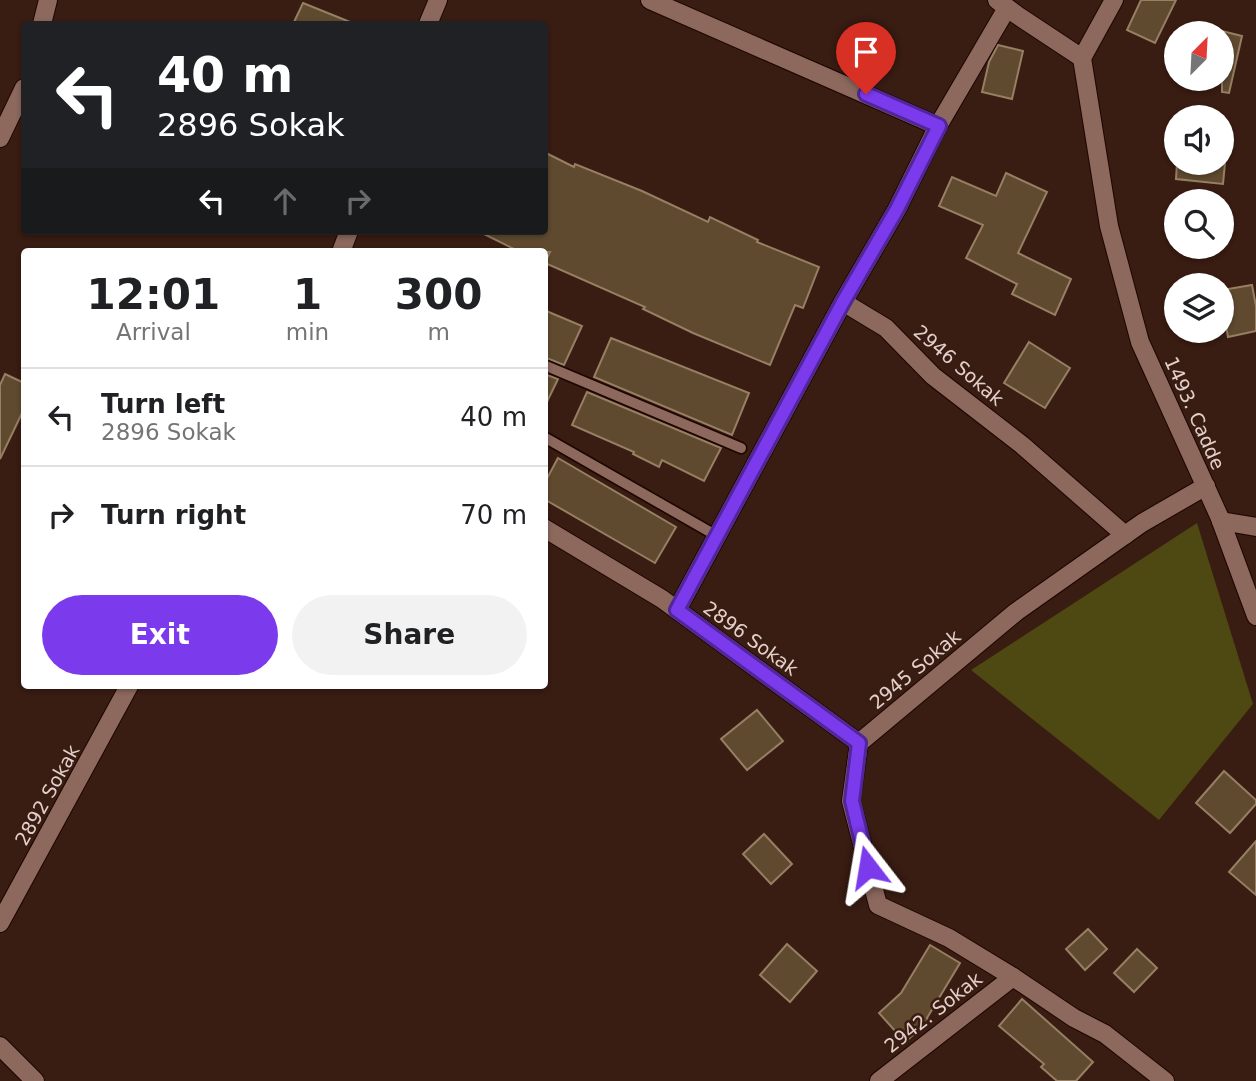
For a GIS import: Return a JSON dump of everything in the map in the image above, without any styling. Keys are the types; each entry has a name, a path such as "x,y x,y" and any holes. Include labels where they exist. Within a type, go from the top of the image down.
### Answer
{"street":[{"path":"43,21 48,0"},
{"path":"429,21 438,0"},
{"path":"650,0 939,126"},
{"path":"677,610 843,302 897,209 1002,4 1082,58 1114,0"},
{"name":"1493. Cadde","path":"1082,58 1109,226 1140,342 1221,521 1256,616"},
{"path":"0,138 21,94"},
{"name":"2946 Sokak","path":"843,302 886,328 933,376 1022,445 1125,535"},
{"name":"2945 Sokak","path":"859,743 1016,612 1125,535 1206,486"},
{"path":"1221,521 1256,527"},
{"name":"2896 Sokak","path":"548,530 677,610 859,743"},
{"name":"2892 Sokak","path":"0,923 127,689"},
{"path":"859,743 852,801 878,905 949,938 1013,977 1074,1018 1105,1034 1143,1075 1165,1081"},
{"name":"2942. Sokak","path":"879,1081 1013,977"},
{"path":"0,1046 35,1081"}],"lane":[{"path":"548,367 741,448"},
{"path":"548,440 717,536"}],"shaded area":[{"path":"1197,523 1253,704 1159,820 971,670"}],"building":[{"path":"1141,0 1176,0 1155,43 1127,30"},
{"path":"303,3 348,21 294,21"},
{"path":"1234,34 1242,36 1234,71"},
{"path":"998,45 1023,51 1012,99 982,92 989,62"},
{"path":"548,154 574,167 575,164 642,191 708,222 710,217 758,240 757,242 819,267 803,308 795,305 770,365 693,333 643,309 645,307 548,264 548,248 512,248 486,235 548,235"},
{"path":"1006,173 1047,192 1018,253 1071,279 1055,315 1012,294 1017,284 966,258 983,225 939,206 952,177 996,196"},
{"path":"1176,175 1224,175 1223,184 1176,179"},
{"path":"1252,285 1256,306 1256,331 1234,336 1234,288"},
{"path":"548,312 582,326 564,365 548,359"},
{"path":"611,338 749,393 732,435 594,377"},
{"path":"1029,342 1070,368 1045,408 1004,383"},
{"path":"5,374 21,382 21,415 0,459 0,385"},
{"path":"548,375 558,379 548,400"},
{"path":"587,392 721,448 704,481 662,460 659,467 633,454 634,452 572,425"},
{"path":"558,458 676,527 655,563 548,501 548,477"},
{"path":"757,710 783,741 747,770 721,739"},
{"path":"1224,771 1256,800 1256,804 1230,833 1196,803"},
{"path":"764,834 792,864 771,884 743,854"},
{"path":"1256,841 1256,895 1229,872"},
{"path":"1088,929 1107,949 1085,970 1066,949"},
{"path":"787,944 817,971 790,1002 760,975"},
{"path":"930,945 960,963 927,1018 929,1021 905,1042 879,1013 901,993"},
{"path":"1137,949 1157,968 1134,992 1114,973"},
{"path":"1022,999 1093,1062 1076,1081 1057,1081 1041,1067 1044,1064 999,1026"}],"route":[{"path":"866,94 939,126 897,209 843,302 677,610 859,743 852,801 868,867"}]}
